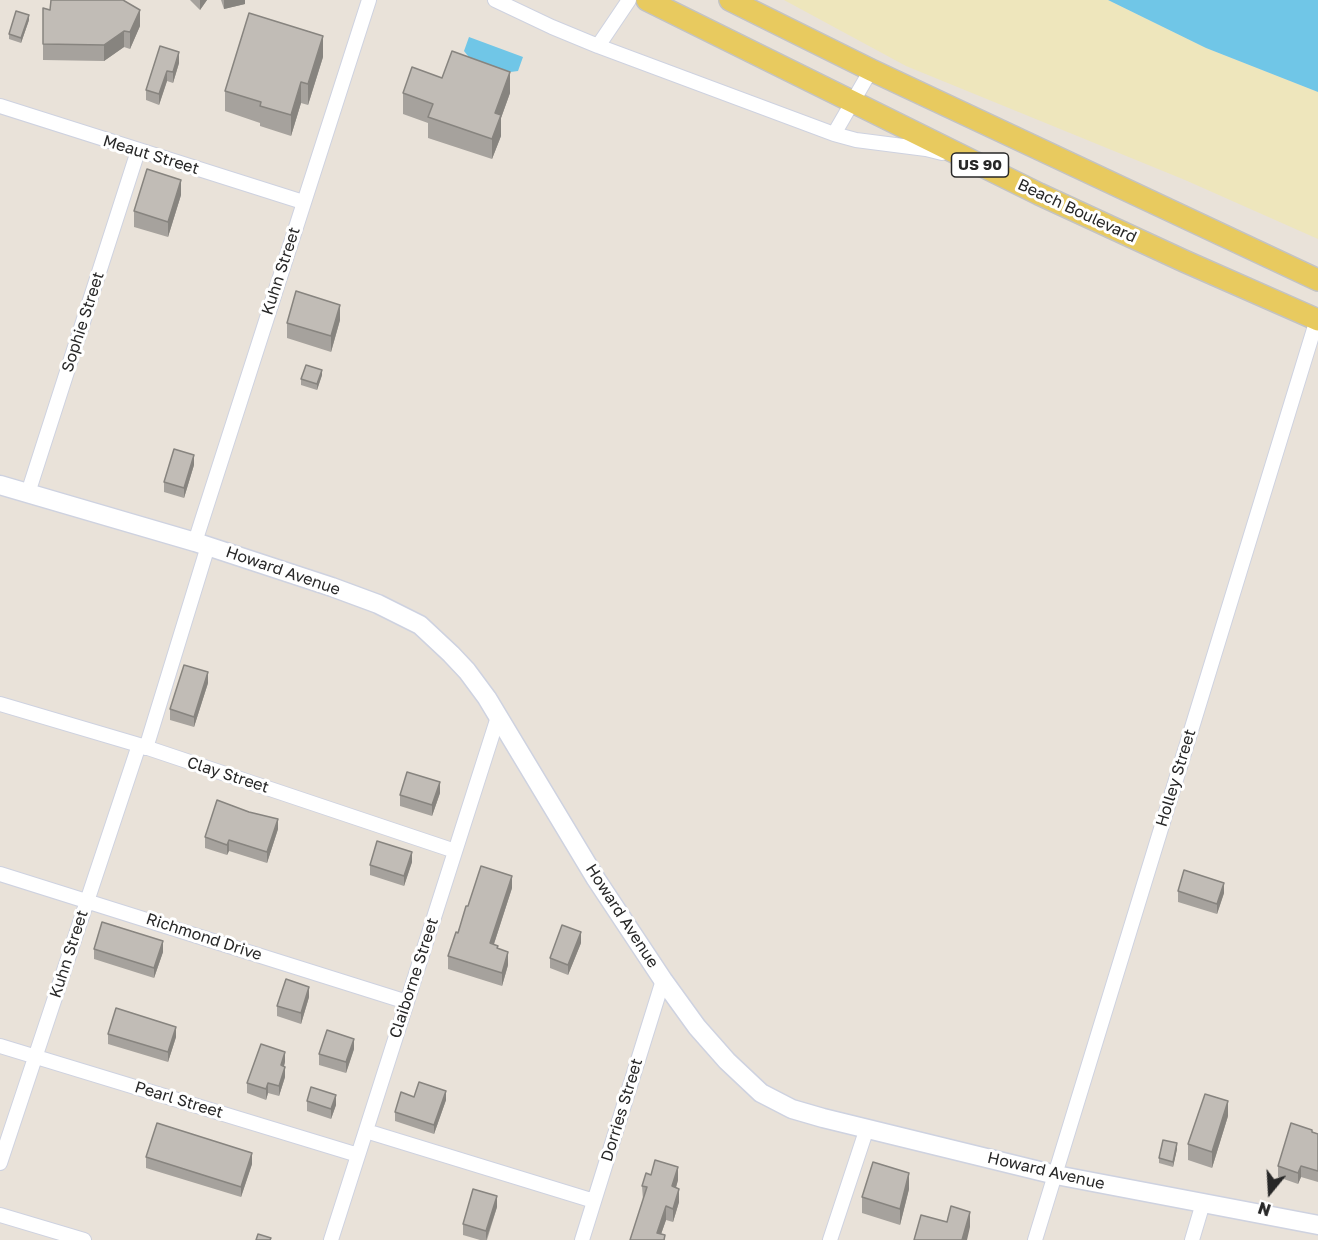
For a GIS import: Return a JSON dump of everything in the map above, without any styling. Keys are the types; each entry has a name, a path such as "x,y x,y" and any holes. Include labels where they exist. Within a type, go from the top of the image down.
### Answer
{"main road":[{"name":"Beach Boulevard","path":"647,0 968,160 1184,261 1318,318"},
{"name":"US 90","path":"730,0 871,70 1318,280"},
{"name":"Howard Avenue","path":"0,485 202,544 378,604 420,625 467,671 498,717 596,879 697,1027 727,1061 761,1093 792,1109 1056,1175 1318,1225"}],"street":[{"name":"Kuhn Street","path":"0,1163 87,900 142,746 303,202 369,0"},
{"path":"495,0 598,46 834,134 856,140 926,149 968,160"},
{"path":"598,46 629,0"},
{"path":"834,134 871,70"},
{"name":"Meaut Street","path":"0,106 303,202"},
{"name":"Sophie Street","path":"28,493 138,151"},
{"name":"Holley Street","path":"1035,1240 1318,318"},
{"name":"Clay Street","path":"0,704 142,746 455,851"},
{"name":"Claiborne Street","path":"331,1240 498,717"},
{"name":"Richmond Drive","path":"0,874 407,1002"},
{"name":"Dorries Street","path":"582,1240 663,980"},
{"name":"Pearl Street","path":"0,1046 358,1155"},
{"path":"830,1240 867,1128"},
{"path":"366,1131 594,1201"},
{"path":"1192,1240 1203,1203"},
{"path":"0,1215 84,1240"}],"sand":[{"path":"784,0 1108,0 1206,48 1318,92 1318,239 1185,180 906,66"}],"water":[{"path":"1108,0 1318,0 1318,92 1206,48"},
{"path":"469,37 523,57 518,71 503,73 472,61 464,51"}],"building":[{"path":"51,0 123,0 140,10 130,32 124,31 104,45 43,44 43,8 50,10"},
{"path":"16,11 29,15 21,38 9,34"},
{"path":"249,13 323,36 308,84 301,82 291,115 260,106 261,102 225,91"},
{"path":"160,46 179,52 173,72 167,71 159,94 146,90"},
{"path":"452,51 510,72 495,113 501,115 492,139 428,117 433,104 403,93 412,67 442,78"},
{"path":"147,169 181,180 168,222 134,211"},
{"path":"296,291 340,305 331,336 287,323"},
{"path":"306,365 322,370 317,384 301,379"},
{"path":"174,449 194,455 184,488 164,482"},
{"path":"184,665 208,672 194,717 170,709"},
{"path":"407,772 440,782 432,805 400,795"},
{"path":"217,800 249,812 278,819 267,852 229,840 227,845 205,837"},
{"path":"377,841 412,852 404,876 370,865"},
{"path":"481,866 512,876 490,943 508,952 502,973 448,956"},
{"path":"1184,870 1224,883 1217,904 1178,891"},
{"path":"102,922 163,941 154,968 94,949"},
{"path":"562,925 581,932 568,965 550,958"},
{"path":"286,979 309,987 301,1013 277,1006"},
{"path":"116,1008 176,1027 168,1052 108,1034"},
{"path":"327,1030 354,1039 346,1062 319,1054"},
{"path":"261,1044 285,1052 281,1065 285,1067 279,1086 268,1083 266,1089 247,1083"},
{"path":"419,1082 446,1091 434,1125 395,1112 401,1092 414,1097"},
{"path":"311,1087 336,1095 331,1109 307,1101"},
{"path":"1205,1094 1228,1101 1212,1152 1188,1144"},
{"path":"157,1123 252,1153 241,1187 146,1157"},
{"path":"1291,1123 1318,1134 1318,1171 1301,1166 1298,1173 1278,1166"},
{"path":"1163,1140 1177,1143 1173,1162 1159,1158"},
{"path":"655,1160 678,1167 672,1186 679,1189 673,1209 666,1206 657,1233 665,1235 664,1240 630,1240 647,1187 642,1186 646,1173 651,1175"},
{"path":"873,1162 909,1173 900,1209 862,1197"},
{"path":"473,1189 497,1196 486,1231 463,1224"},
{"path":"951,1206 970,1212 962,1240 914,1240 921,1215 947,1222"},
{"path":"258,1234 271,1238 270,1240 256,1240"}]}
